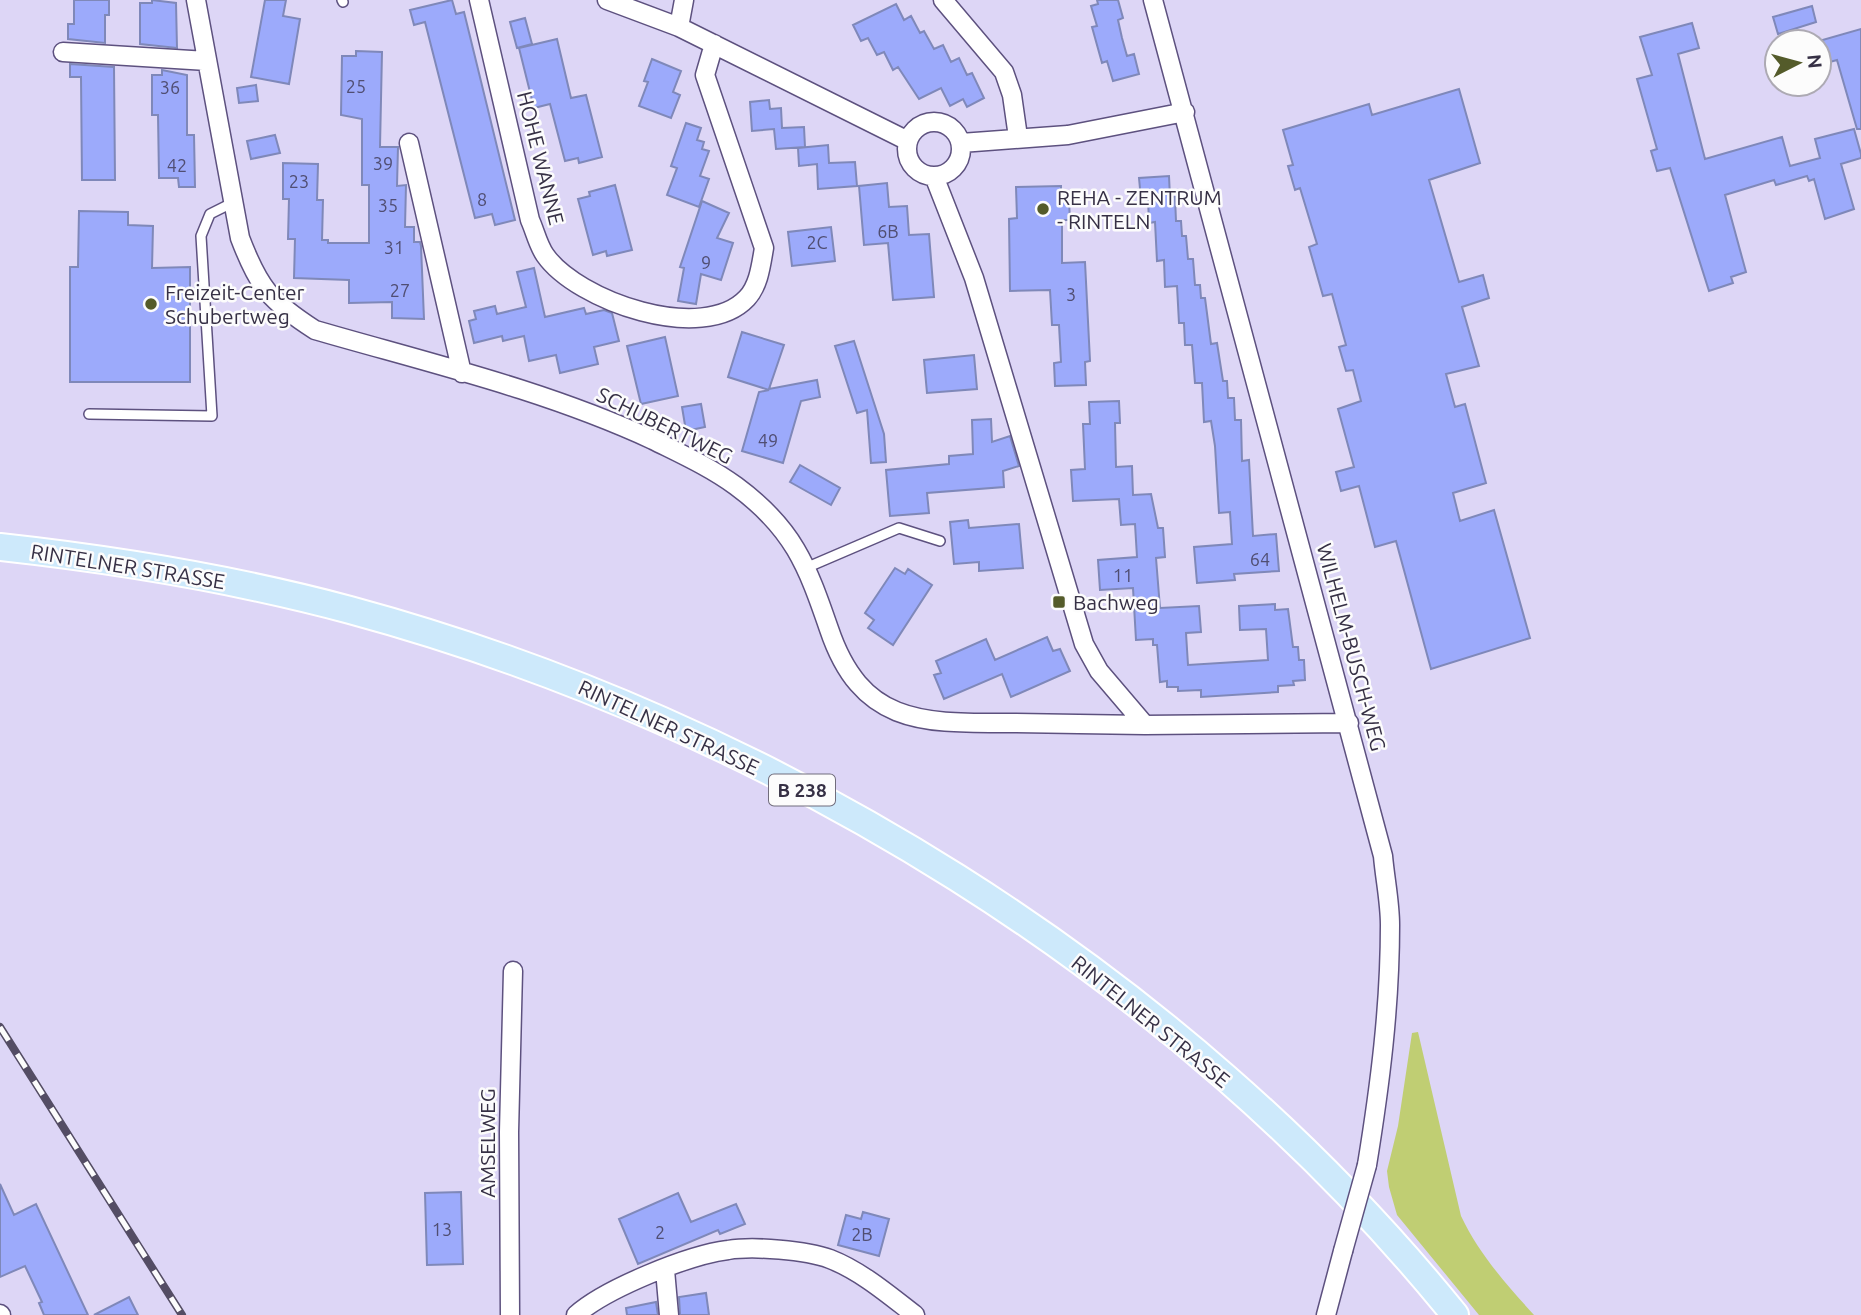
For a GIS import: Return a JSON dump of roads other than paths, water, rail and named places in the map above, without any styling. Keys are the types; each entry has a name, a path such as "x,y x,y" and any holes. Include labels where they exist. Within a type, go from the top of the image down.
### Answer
{"main road":[{"name":"RINTELNER STRASSE","path":"0,547 130,562 228,581 351,610 455,642 566,680 654,717 828,803 932,863 1008,912 1147,1013 1294,1142 1409,1260 1455,1315"}],"street":[{"name":"SCHUBERTWEG","path":"196,0 240,238 253,271 272,300 289,313 315,330 567,404 693,459 736,486 774,519 808,567 835,648 854,681 878,703 905,716 941,723 1145,725"},
{"name":"HOHE WANNE","path":"479,0 530,220 544,255 575,284 615,303 657,314 704,319 727,313 748,298 760,275 764,248 705,75 713,44"},
{"path":"607,0 679,27 908,141"},
{"path":"679,27 684,0"},
{"path":"943,0 1004,72 1012,94 1017,137"},
{"name":"WILHELM-BUSCH-WEG","path":"1153,0 1185,111 1383,856 1390,922 1384,1059 1367,1166 1326,1315"},
{"path":"63,52 207,61"},
{"path":"961,143 1068,135 1185,111"},
{"path":"940,122 951,128 961,143 960,158 954,168 934,176 924,174 911,163 908,141 915,129 926,123 940,122"},
{"path":"409,143 462,373"},
{"path":"934,176 974,278 1084,644 1099,671 1145,725 1349,723"},
{"name":"AMSELWEG","path":"510,1315 509,1132 513,971"},
{"path":"576,1315 593,1299 697,1257 730,1249 778,1250 828,1258 854,1271 915,1315"},
{"path":"664,1270 669,1315"},
{"path":"887,1315 889,1296"}],"lane":[{"path":"89,414 212,416 201,236 210,214 233,202"},
{"path":"808,567 900,528 940,541"}],"railway":[{"path":"0,1027 182,1315"}],"place":[{"name":"REHA - ZENTRUM - RINTELN","path":"1043,209"},
{"name":"Freizeit-Center Schubertweg","path":"151,304"},
{"name":"Bachweg","path":"1059,602"}]}
